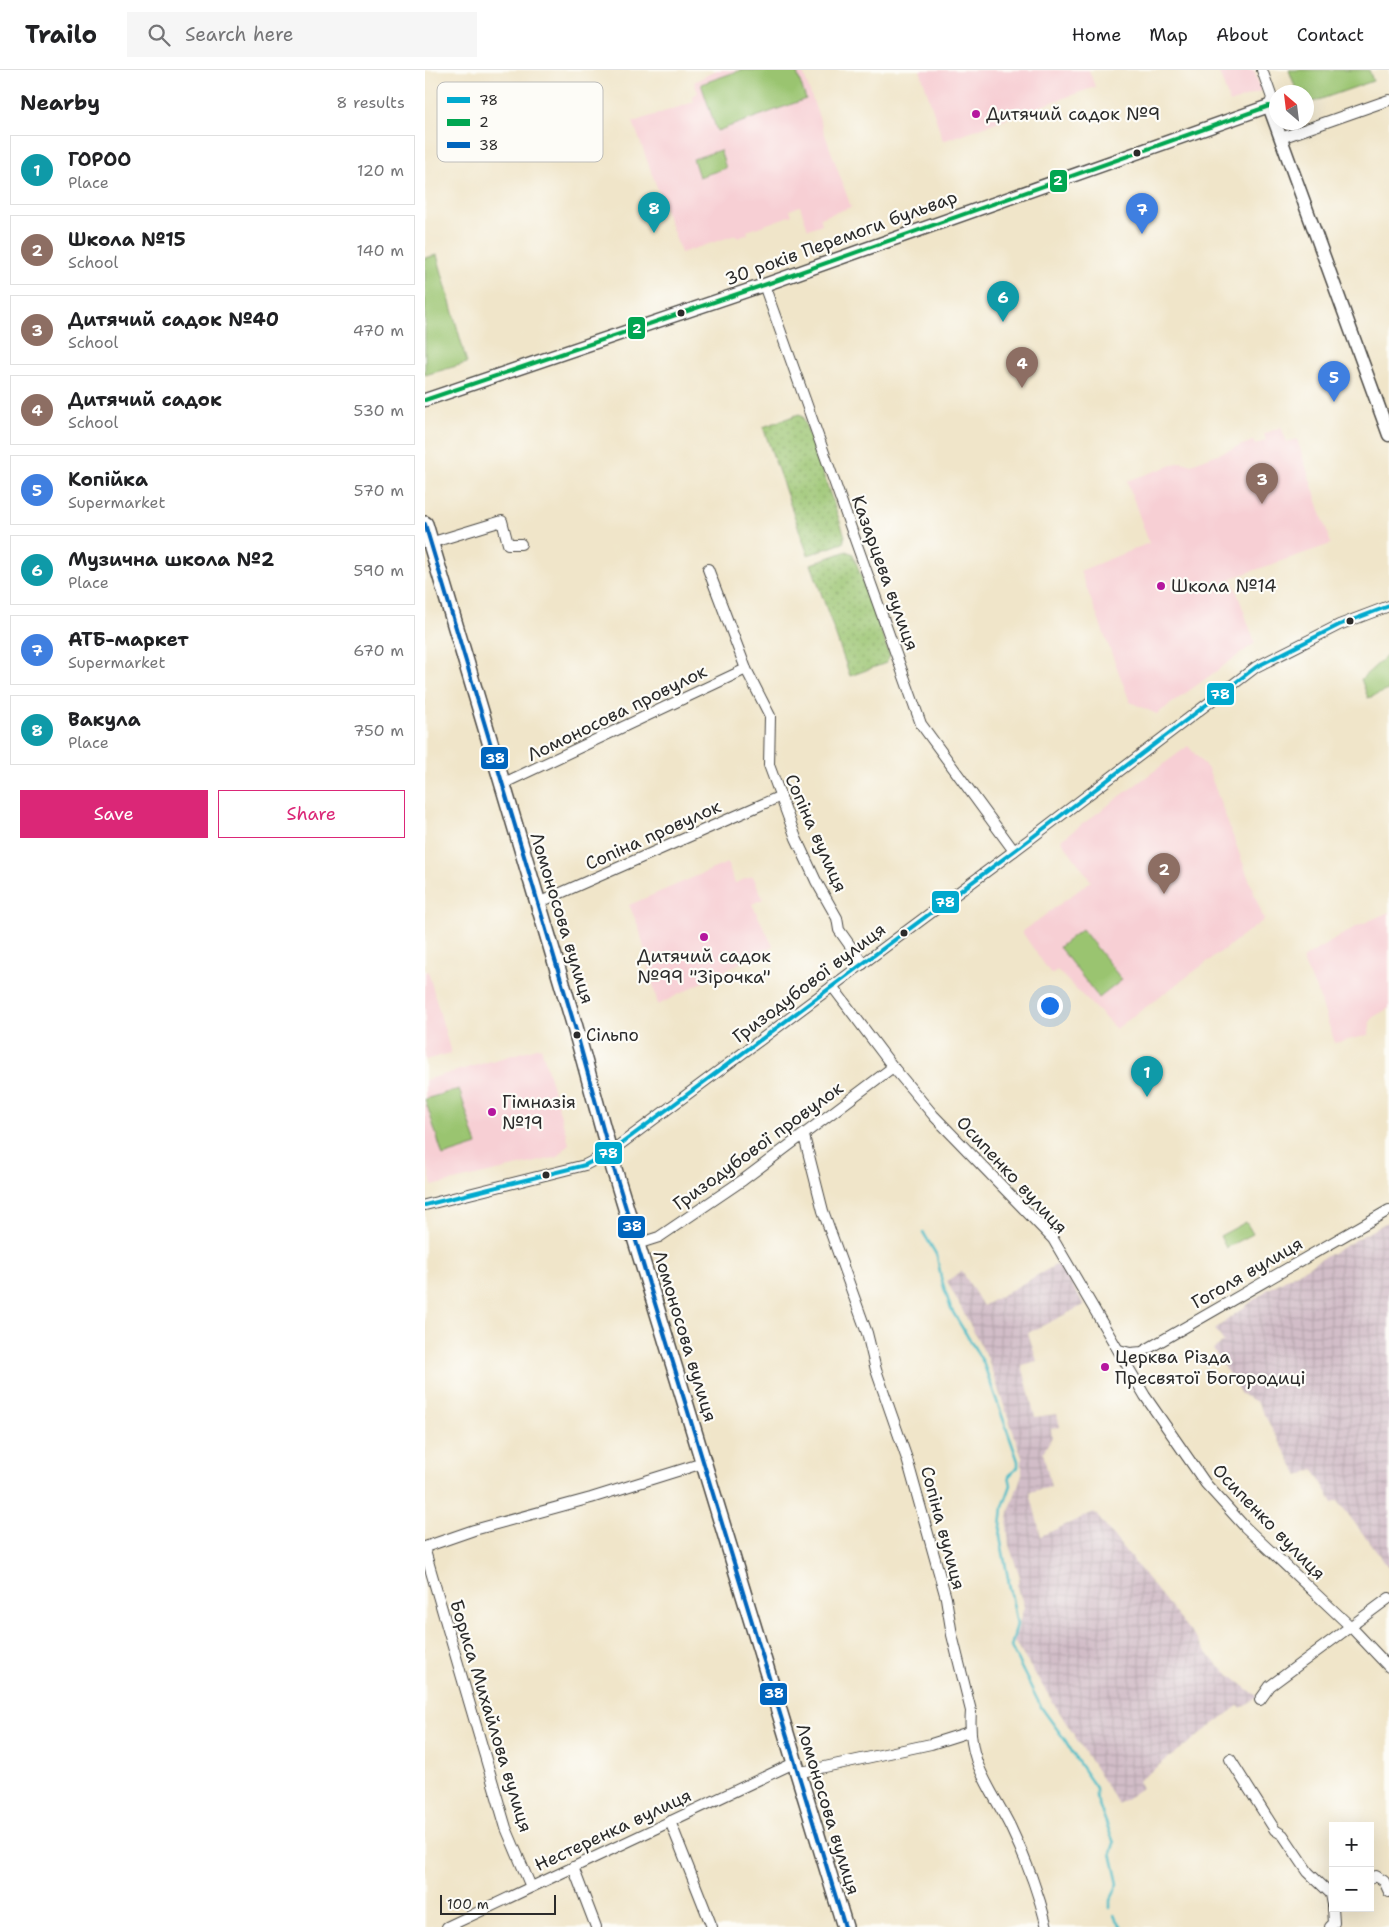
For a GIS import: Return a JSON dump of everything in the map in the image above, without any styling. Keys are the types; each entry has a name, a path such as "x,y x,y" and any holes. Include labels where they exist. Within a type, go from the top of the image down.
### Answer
{"highway":[{"name":"Ломоносова вулиця","path":"425,524 637,1244 795,1768 845,1927"}],"main road":[{"name":"30 років Перемоги бульвар","path":"425,400 764,285 1269,106"},
{"path":"1278,130 1388,427"}],"street":[{"path":"1262,70 1269,90"},
{"path":"1281,138 1389,100"},
{"name":"Казарцева вулиця","path":"764,285 921,724 1014,851"},
{"path":"430,543 502,521 508,544 521,544"},
{"name":"Сопіна вулиця","path":"708,569 746,669 770,716 769,765 781,796 816,881 837,918 839,930 863,964"},
{"name":"Гризодубової вулиця","path":"425,1205 585,1165 610,1152 1014,851 1256,667 1339,624 1389,606"},
{"name":"Ломоносова провулок","path":"502,784 746,669"},
{"name":"Сопіна провулок","path":"537,904 781,796"},
{"name":"Осипенко вулиця","path":"832,986 893,1067 977,1162 1053,1239 1174,1441 1206,1484 1245,1526 1389,1666"},
{"name":"Гризодубової провулок","path":"637,1244 659,1237 743,1180 893,1067"},
{"name":"Сопіна вулиця","path":"803,1136 823,1212 867,1333 876,1370 907,1459 931,1541 971,1711 969,1732 974,1759 1009,1824 1035,1884 1047,1927"},
{"name":"Гоголя вулиця","path":"1119,1350 1130,1353 1142,1352 1389,1210"},
{"path":"425,1547 474,1530 591,1498 703,1463"},
{"name":"Бориса Михайлова вулиця","path":"425,1551 505,1828 531,1887"},
{"path":"1259,1700 1270,1686 1389,1598"},
{"name":"Нестеренка вулиця","path":"447,1927 670,1821 795,1768 931,1744 969,1732"},
{"path":"1229,1759 1275,1830 1283,1835 1308,1872 1329,1891"},
{"path":"670,1821 712,1927"},
{"path":"573,1867 596,1927"},
{"path":"1374,1877 1384,1881 1389,1892"},
{"path":"1330,1927 1334,1923 1333,1912"}],"shaded area":[{"path":"717,70 802,70 851,207 820,218 822,224 808,229 800,206 790,210 792,215 747,231 748,234 738,238 736,235 681,253 633,122 694,102 692,96 698,93 694,82"},
{"name":"Дитячий садок №9","path":"920,70 1089,70 1095,87 943,141"},
{"path":"1218,70 1254,70 1261,91 1230,103"},
{"name":"Школа №14","path":"1281,427 1287,442 1297,439 1331,544 1232,578 1255,643 1157,714 1130,702 1080,571 1149,543 1127,481 1181,462 1191,464 1253,441 1255,445 1266,440 1264,434"},
{"path":"1188,746 1208,769 1264,920 1116,1029 1057,970 1051,974 1022,932 1091,881 1061,840"},
{"name":"Дитячий садок №99 \"Зірочка\"","path":"727,863 735,883 753,876 763,899 752,904 773,946 658,1005 639,928 629,905"},
{"path":"1389,912 1389,1008 1375,1016 1370,1022 1369,1035 1335,1043 1319,996 1302,959 1355,927"},
{"path":"428,971 451,1053 425,1060 425,972"},
{"name":"Гімназія №19","path":"541,1047 569,1144 558,1157 432,1186 425,1158 425,1080"},
{"path":"1389,1221 1389,1568 1338,1501 1333,1503 1314,1469 1299,1476 1257,1402 1241,1394 1213,1349 1224,1342 1215,1329 1267,1290"},
{"path":"1059,1263 1084,1305 1028,1333 1037,1361 1022,1365 1035,1417 1057,1414 1060,1427 1051,1429 1052,1437 1043,1452 1051,1487 1030,1492 1041,1536 1094,1512 1217,1665 1258,1697 1241,1708 1239,1705 1138,1781 1142,1788 1118,1804 1014,1641 1024,1607 1017,1584 1020,1577 1009,1545 1007,1525 1009,1512 1022,1474 1022,1457 987,1357 947,1281 962,1271 983,1306"}],"green space":[{"path":"741,70 796,70 806,99 717,131 701,84"},
{"path":"1289,70 1369,70 1373,81 1314,102 1314,85 1294,85"},
{"path":"720,150 726,168 699,177 693,159"},
{"path":"437,255 467,363 425,375 425,258"},
{"path":"799,414 803,417 845,536 843,543 808,555 763,427"},
{"path":"847,551 853,554 890,656 886,663 850,676 811,564"},
{"path":"1389,654 1389,690 1368,698 1361,679"},
{"path":"1082,929 1122,980 1099,998 1059,947"},
{"path":"459,1089 477,1145 443,1156 425,1099"},
{"path":"1246,1222 1253,1234 1226,1248 1220,1236"}],"waterway":[{"path":"923,1232 937,1256 941,1278 951,1309 983,1362 1018,1461 1018,1467 1009,1476 1011,1485 1003,1507 1000,1537 1017,1624 1011,1647 1041,1707 1096,1788 1096,1797 1114,1843 1111,1853 1118,1884 1110,1900 1110,1908"},
{"path":"1114,1915 1122,1927"}],"transit line":[{"name":"2","path":"425,400 764,285 1269,106"},
{"name":"38","path":"425,524 575,1027 614,1169 845,1927"},
{"name":"78","path":"425,1205 585,1165 610,1152 1030,839 1256,667 1339,625 1389,606"}],"place":[{"name":"Дитячий садок №9","path":"976,114"},
{"name":"Вакула","path":"654,233"},
{"name":"АТБ-маркет","path":"1142,234"},
{"name":"Музична школа №2","path":"1003,322"},
{"name":"Дитячий садок","path":"1022,388"},
{"name":"Копійка","path":"1334,402"},
{"name":"Дитячий садок №40","path":"1262,504"},
{"name":"Школа №14","path":"1161,586"},
{"name":"Школа №15","path":"1164,894"},
{"name":"Дитячий садок №99 \"Зірочка\"","path":"704,937"},
{"name":"Сільпо","path":"577,1035"},
{"name":"ГОРОО","path":"1147,1097"},
{"name":"Гімназія №19","path":"492,1112"},
{"name":"Церква Різда Пресвятої Богородиці","path":"1105,1367"}]}
